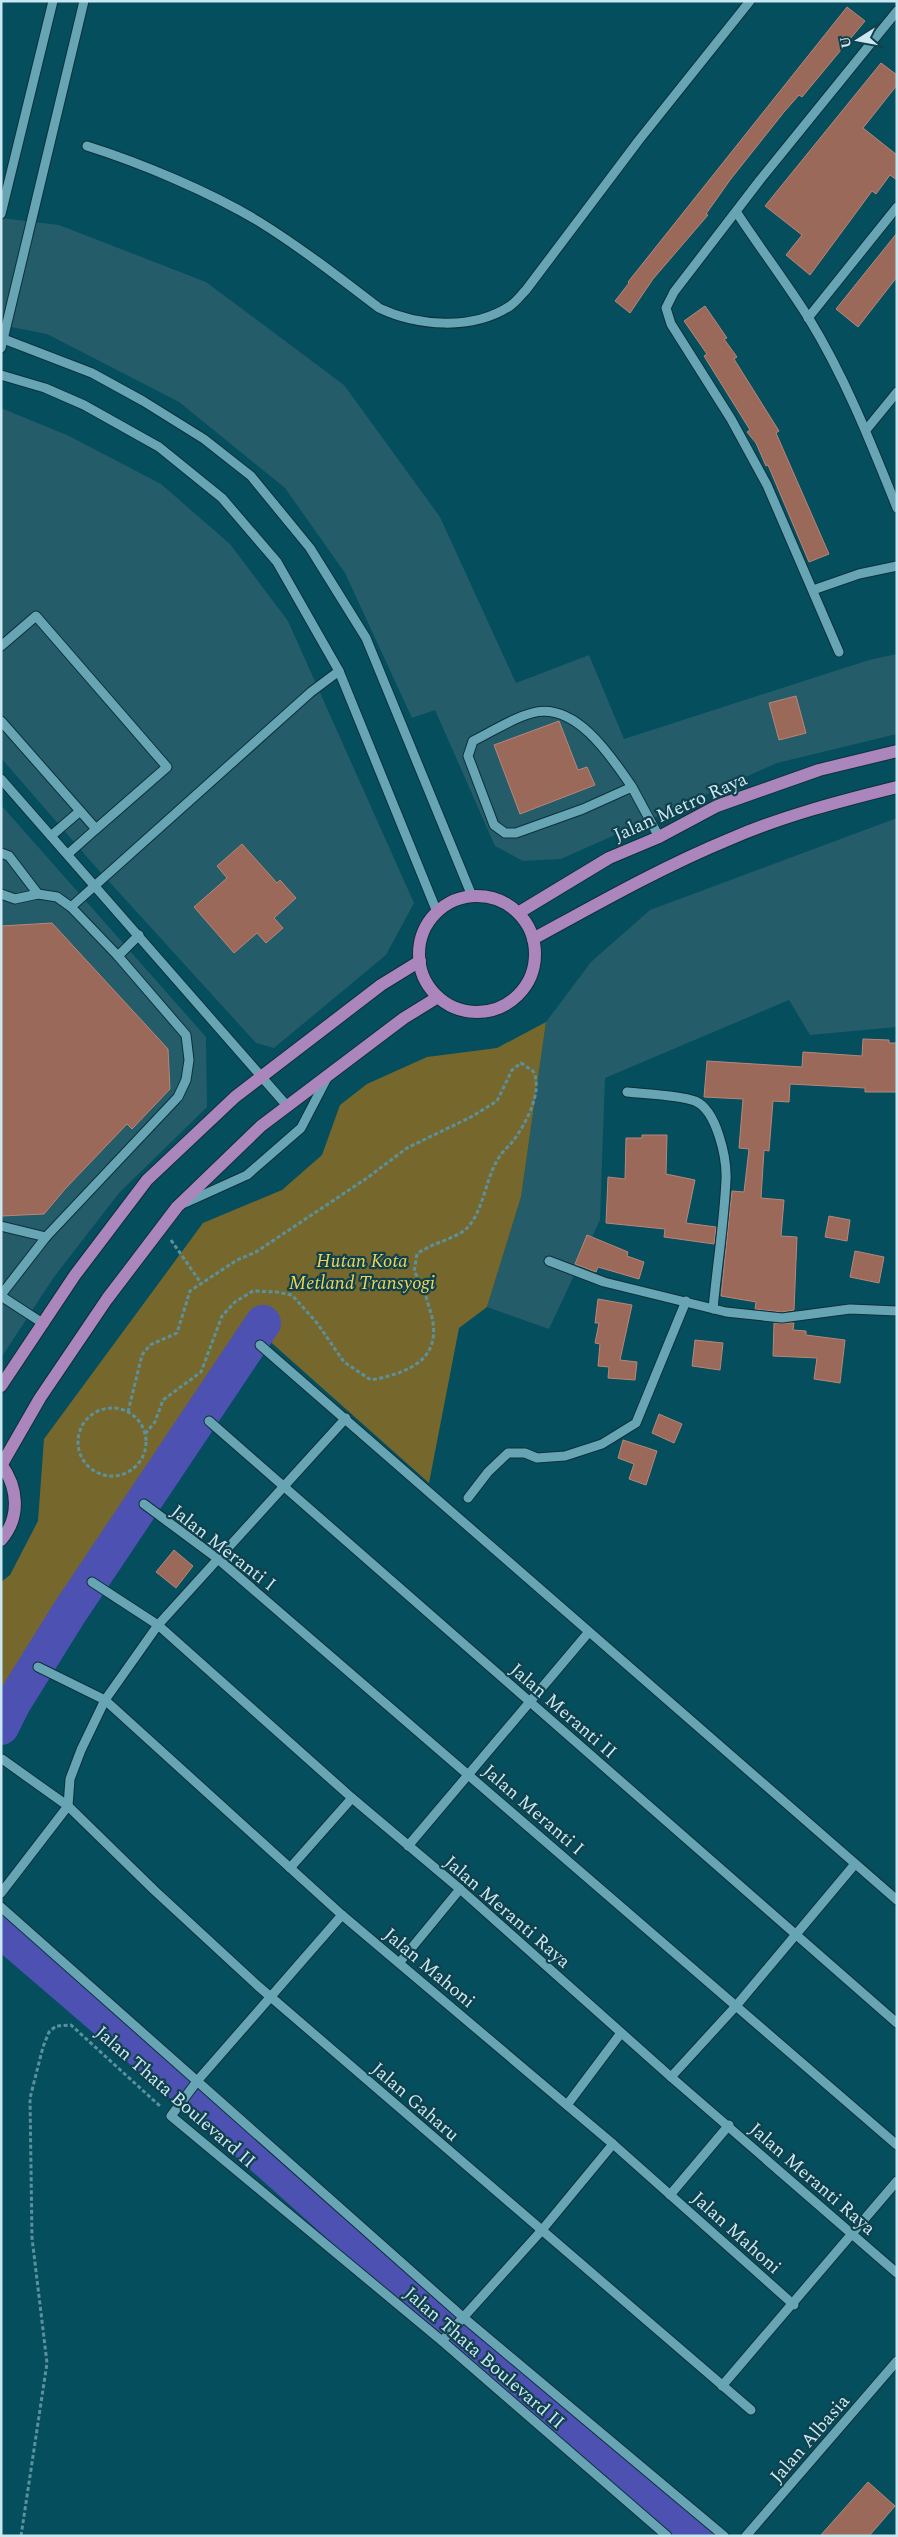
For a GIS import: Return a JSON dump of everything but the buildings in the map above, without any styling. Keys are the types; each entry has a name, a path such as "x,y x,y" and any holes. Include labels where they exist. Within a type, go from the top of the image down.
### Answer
{"main road":[{"name":"Jalan Metro Raya","path":"518,913 609,858 659,837 726,803 819,770 897,751"},
{"path":"533,939 624,889 730,838 830,803 897,787"},
{"path":"472,896 497,899 518,913 527,925 533,939 535,960 528,981 515,998 501,1007 485,1012 468,1011 452,1006 438,997 426,981 420,961 420,943 426,926 437,912 453,901 472,896"},
{"path":"1,1386 75,1276 148,1180 235,1097 381,985 420,961"},
{"path":"1,1540 8,1533 14,1516 16,1498 11,1480 2,1464 40,1398 101,1307 177,1207 261,1126 404,1018 438,997"}],"street":[{"path":"1,214 53,1"},
{"path":"84,1 2,341 92,373 143,401 204,440 251,476 310,548 366,638 472,896"},
{"path":"87,146 115,155 190,187 257,221 379,308 396,316 434,323 489,317 511,305 526,290 639,140 750,1"},
{"path":"839,652 767,485 731,419 667,316 666,308 674,292 737,213 760,180 897,11"},
{"path":"808,318 897,207"},
{"path":"737,213 808,318 866,430 897,508"},
{"path":"1,375 46,388 77,402 151,442 222,498 277,562 339,671 437,912"},
{"path":"866,430 897,392"},
{"path":"813,590 859,574 897,566"},
{"path":"1,646 36,616 167,767 68,854"},
{"path":"71,907 311,692 339,671"},
{"path":"632,787 583,809 516,833 505,832 494,825 468,756 473,741 530,713 545,710 560,713 574,719 613,759 632,787 659,837"},
{"path":"1,721 96,829"},
{"path":"1,779 263,1076 288,1107"},
{"path":"51,836 80,811"},
{"path":"1,853 9,856 38,894"},
{"path":"1,894 15,899 38,894 57,897 71,907 118,956 186,1035 190,1060 186,1080 178,1097 46,1237 1,1296 44,1324"},
{"path":"118,956 139,935"},
{"path":"177,1207 247,1175 301,1128 328,1075"},
{"path":"627,1092 696,1101 707,1111 715,1124 721,1141 726,1178 713,1309"},
{"path":"1,1226 46,1237"},
{"path":"549,1261 604,1282 713,1309 782,1318 856,1309 897,1311"},
{"path":"468,1498 488,1472 508,1453 525,1453 537,1458 565,1456 602,1444 636,1422 686,1301"},
{"path":"260,1345 897,1900"},
{"path":"1,1893 68,1806 70,1779 81,1750 106,1700 158,1624 346,1418"},
{"name":"Jalan Meranti II","path":"209,1421 897,2023"},
{"name":"Jalan Meranti I","path":"144,1504 218,1559 897,2146"},
{"name":"Jalan Meranti Raya","path":"92,1582 158,1624 352,1798 460,1889 671,2077 729,2125 897,2273"},
{"path":"408,1846 470,1776 588,1632"},
{"name":"Jalan Mahoni","path":"38,1667 106,1700 342,1915 400,1962 613,2144 794,2305"},
{"name":"Jalan Gaharu","path":"2,1759 68,1806 154,1890 272,1997 751,2410"},
{"path":"290,1868 352,1798"},
{"path":"671,2077 736,2006 855,1864"},
{"path":"400,1962 460,1889"},
{"name":"Jalan Thata Boulevard II","path":"1,1908 198,2080 461,2321 724,2536"},
{"path":"171,2116 198,2080 342,1915"},
{"path":"567,2105 621,2033"},
{"name":"Jalan Thata Boulevard II","path":"171,2116 442,2340 666,2536"},
{"path":"670,2195 729,2125"},
{"path":"442,2340 542,2230 613,2144"},
{"path":"722,2386 794,2305 897,2181"},
{"name":"Jalan Albasia","path":"746,2536 897,2361"}],"path":[{"path":"128,1412 142,1355 150,1345 177,1333 190,1291 237,1260 256,1252 368,1178 407,1148 471,1117 497,1101 512,1070 521,1063 533,1071 536,1085 530,1109 522,1128 498,1159 475,1220 465,1230 428,1246 417,1254 414,1272 422,1283 435,1325 434,1343 424,1358 404,1372 371,1380 344,1362 317,1323 292,1295 253,1291 235,1302 222,1316 201,1372 163,1400 156,1422 145,1434"},
{"path":"162,1227 201,1283"},
{"path":"119,1409 128,1412 136,1417 145,1434 144,1453 133,1469 124,1474 105,1475 88,1466 79,1450 78,1440 85,1422 100,1410 119,1409"},
{"name":"Jalan Thata Boulevard II","path":"21,2536 47,2363 32,2238 29,2132 30,2098 43,2047 49,2032 56,2026 71,2025 171,2116"}],"shaded area":[{"path":"1,218 59,225 206,282 344,385 440,517 516,683 589,655 624,739 869,660 897,654 897,734 777,763 561,859 523,861 495,846 435,710 412,718 345,573 285,488 179,402 47,334 1,325"},
{"path":"1,408 69,436 161,484 230,544 288,621 414,903 386,955 274,1048 256,1043 94,865 1,758"},
{"path":"1,805 206,1037 207,1107 119,1193 54,1277 1,1358"},
{"path":"897,818 897,1027 810,1035 789,1000 605,1078 600,1220 549,1329 487,1307 521,1197 546,1022 591,962 650,910"}],"green space":[{"name":"Hutan Kota Metland Transyogi","path":"546,1022 521,1197 487,1307 459,1328 429,1483 246,1320 1,1724 1,1582 10,1575 38,1521 44,1439 203,1223 282,1190 322,1155 340,1105 367,1084 427,1057 497,1048"}],"waterway":[{"path":"1,1727 13,1703 69,1613 263,1323"},
{"path":"1,1930 205,2105 466,2339 697,2536"}]}
